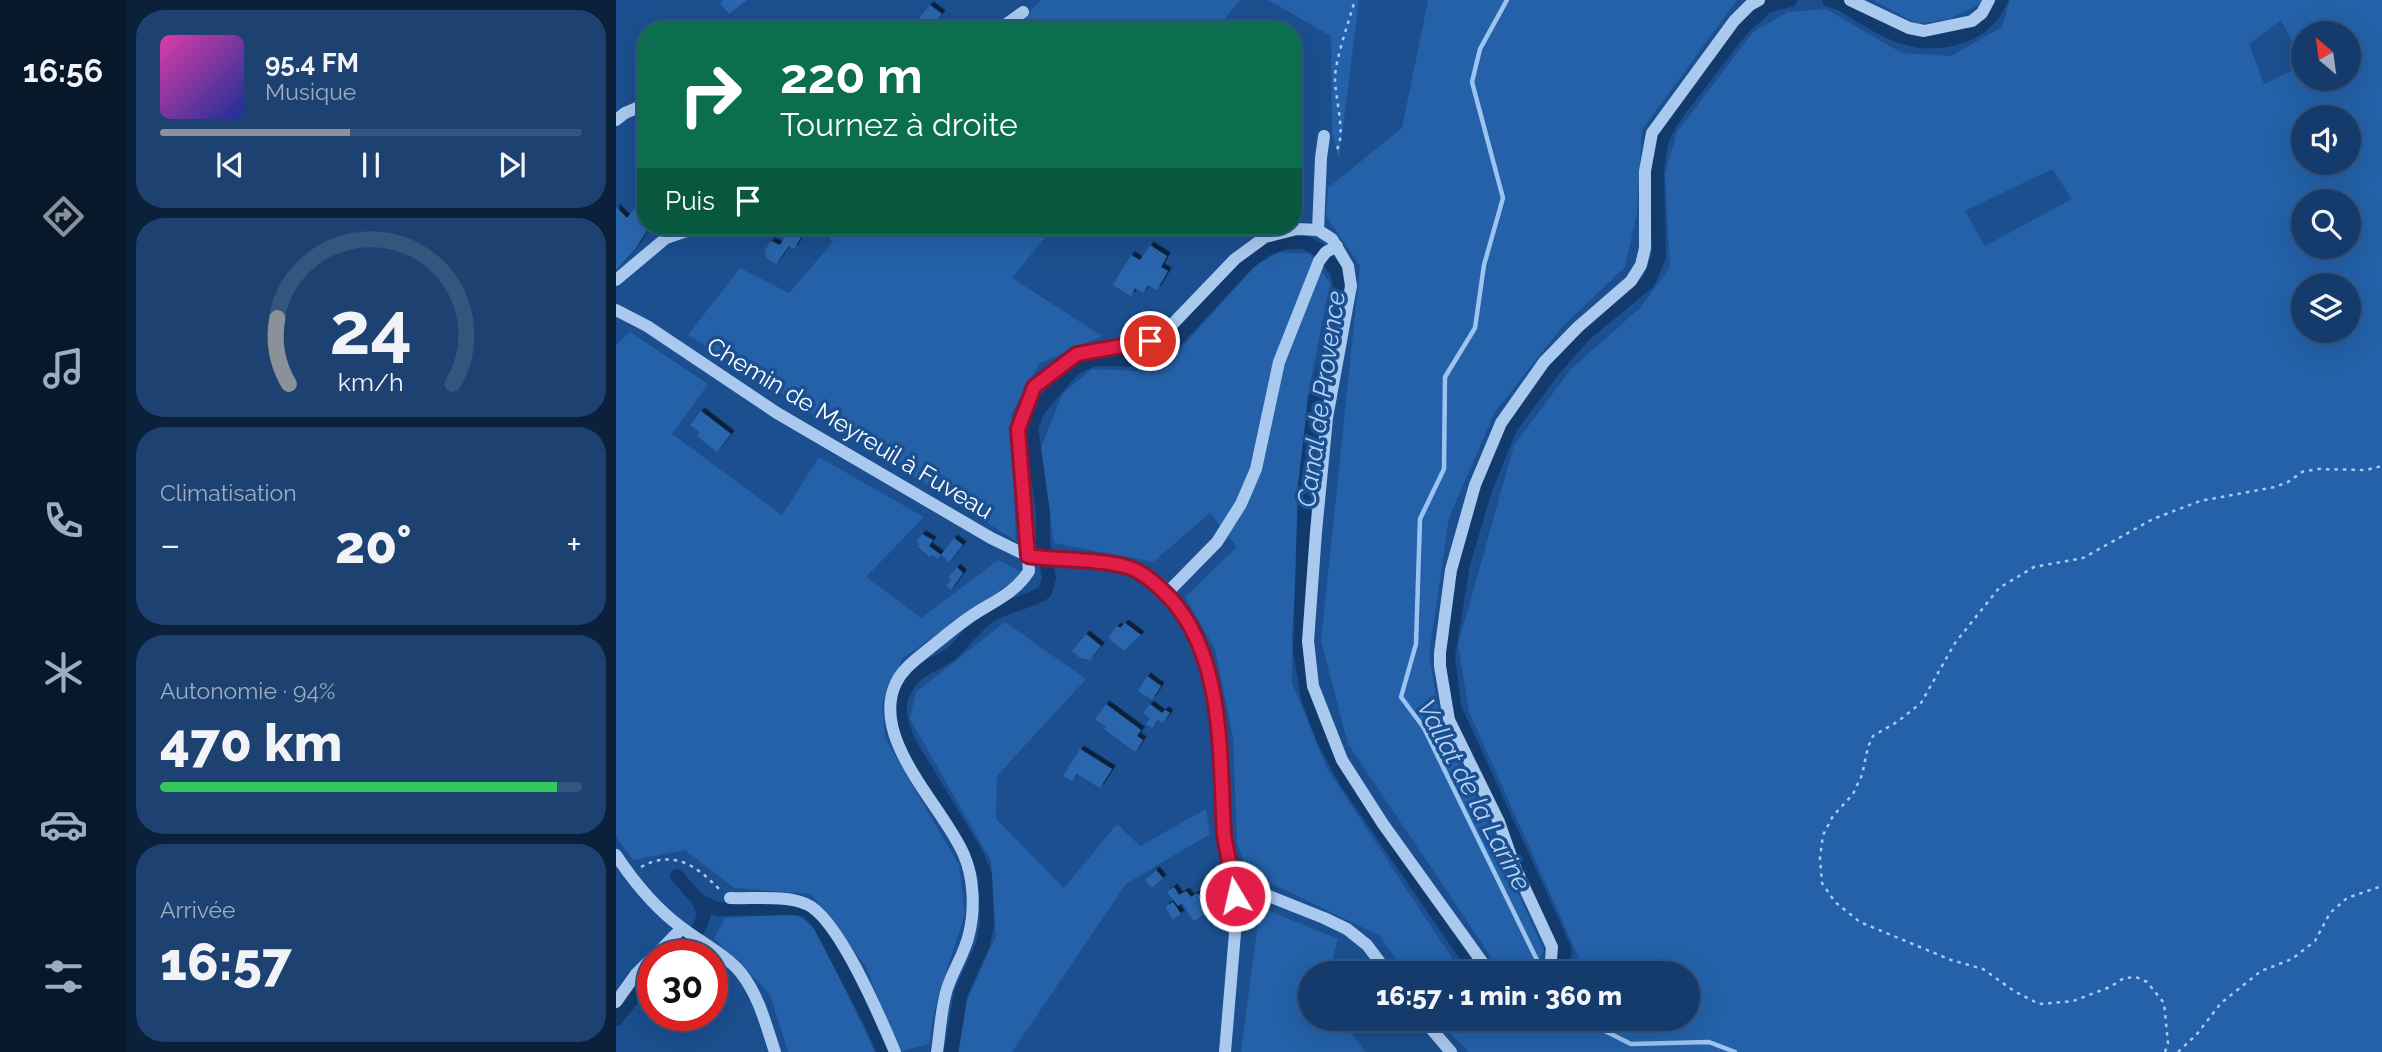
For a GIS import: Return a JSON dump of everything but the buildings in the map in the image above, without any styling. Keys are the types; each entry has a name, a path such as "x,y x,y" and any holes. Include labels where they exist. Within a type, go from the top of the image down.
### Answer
{"street":[{"path":"1551,961 1552,947 1514,866 1499,822 1449,720 1440,653 1451,570 1475,485 1501,423 1544,362 1578,327 1631,281 1641,265 1645,248 1645,171 1652,134 1734,21 1759,0"},
{"path":"1850,0 1909,28 1924,31 1972,21 1982,13 1989,0"},
{"path":"1010,21 1023,12"},
{"path":"616,120 637,108"},
{"path":"1318,230 1324,135"},
{"path":"1166,594 1217,542 1241,505 1256,469 1279,362 1327,253 1325,234 1318,230 1302,229"},
{"path":"616,280 666,238 675,235"},
{"path":"937,1052 946,990 969,935 971,880 964,855 899,747 891,725 890,701 896,682 909,665 968,618 1013,591 1029,571 1018,429 1034,387 1077,354 1150,341 1165,332 1235,259 1265,237 1273,235"},
{"path":"1327,253 1348,266 1351,286 1327,418 1316,532 1308,641 1313,685 1342,760 1383,824 1481,961"},
{"name":"Chemin de Meyreuil à Fuveau","path":"616,310 647,326 776,413 991,538 1028,556 1126,566 1147,577 1166,594 1197,638 1207,664 1213,693 1224,834 1233,872 1236,921 1225,1052"},
{"path":"616,855 637,886 686,930 740,972 757,1000 775,1052"},
{"path":"1233,872 1244,884 1261,893 1347,929 1367,944 1379,961"},
{"path":"730,898 797,900 810,905 827,921 880,1016 895,1052"},
{"path":"674,940 686,930"},
{"path":"616,1002 637,973"},
{"path":"1433,1031 1451,1052"}],"path":[{"path":"1333,154 1340,144 1335,68 1355,0"},
{"path":"2165,1052 2168,1043 2164,1003 2147,982 2136,976 2124,978 2110,987 2073,1001 2039,1004 2014,991 1983,969 1951,960 1860,922 1835,902 1822,883 1820,858 1823,835 1833,816 1853,794 1863,775 1868,747 1873,736 1898,722 1922,703 1955,643 1999,588 2034,568 2083,558 2153,519 2200,501 2275,487 2302,472 2317,469 2366,470 2382,466"},
{"path":"628,873 652,861 682,860 707,876 730,898"},
{"path":"2178,1052 2197,1034 2221,1003 2261,971 2292,959 2315,941 2330,913 2347,898 2382,886"}],"shaded area":[{"path":"1042,0 1240,0 1223,21 1018,21"},
{"path":"1268,0 1359,0 1339,159 1332,133 1331,36"},
{"path":"1428,0 1737,0 1642,130 1637,213 1625,267 1562,327 1495,412 1449,518 1429,655 1440,718 1544,951 1539,961 1494,961 1348,744 1321,641 1360,266 1326,216 1328,188 1402,128"},
{"path":"1873,0 1982,0 1981,4 1949,19 1917,24"},
{"path":"2010,0 2382,0 2382,1052 1469,1052 1448,1031 1700,1031 1700,961 1577,961 1579,958 1469,712 1458,645 1514,445 1571,369 1641,307 1670,267 1665,174 1677,132 1753,32 1788,12 1826,9 1902,53 1951,56 2002,27","holes":["2052,169 2072,199 1985,246 1965,211"]},
{"path":"826,235 1047,235 1012,278 1102,336 1039,364 1011,415 1016,541 688,335 740,268 789,293 833,242"},
{"path":"1278,252 1310,254 1330,283 1307,400 1292,636 1292,683 1328,770 1454,961 1397,961 1380,936 1250,876 1237,844 1233,737 1215,649 1185,597 1237,547 1210,513 1153,562 1054,543 1041,447 1063,393 1092,369 1137,371 1166,365 1253,268"},
{"path":"630,332 708,384 672,434 782,515 819,457 924,517 866,577 921,618 998,560 1022,572 1008,585 903,658 882,704 885,738 959,865 965,914 936,1004 929,1044 899,1052 866,967 811,894 734,888 685,850 633,860 616,837 616,345"},
{"path":"1005,622 1086,679 997,776 996,819 1064,888 1117,824 1140,846 1206,809 1210,834 1126,884 1012,1052 959,1052 966,1002 996,936 991,861 910,719 916,692"},
{"path":"1260,907 1338,939 1332,961 1298,961 1298,1031 1349,1031 1366,1052 1241,1052"},
{"path":"796,914 816,929 875,1052 788,1052 770,994 728,953 728,940 714,939 725,918"}],"waterway":[{"name":"Vallat de la Larine","path":"1507,0 1480,49 1472,82 1503,198 1484,265 1475,328 1445,377 1444,469 1420,519 1416,644 1401,697 1424,728 1538,961"},
{"name":"Canal de Provence","path":"1563,961 1565,950 1454,707 1448,656 1463,564 1485,490 1510,428 1554,369 1585,334 1648,282 1659,257 1657,170 1661,142 1667,129 1741,30 1767,6 1790,0"},
{"name":"Canal de Provence","path":"1829,0 1897,35 1927,41 1962,36 1975,30 1990,18 2001,0"},
{"name":"Canal de Provence","path":"951,1052 961,993 983,944 987,925 985,875 977,855 908,741 900,715 901,699 915,676 952,653 985,619 1045,592 1049,578 1031,427 1038,410 1074,368 1094,359 1139,360 1155,356 1169,347 1251,260 1267,249 1283,243 1302,241 1318,249 1337,271 1340,287 1329,349 1315,400 1305,485 1300,652 1308,698 1324,741 1346,781 1470,961"},
{"name":"Canal de Provence","path":"677,876 698,900 704,912 697,931 689,940"},
{"name":"Canal de Provence","path":"698,900 717,909 795,908 808,911 820,925 884,1052"},
{"name":"Canal de Provence","path":"616,1019 637,993"},
{"name":"Vallat de la Larine","path":"1605,1031 1631,1044 1709,1042 1735,1052"}],"route":[{"path":"1150,341 1077,354 1034,387 1018,429 1028,556 1126,566 1147,577 1166,594 1197,638 1207,664 1213,693 1224,834 1233,872 1235,896"}]}
